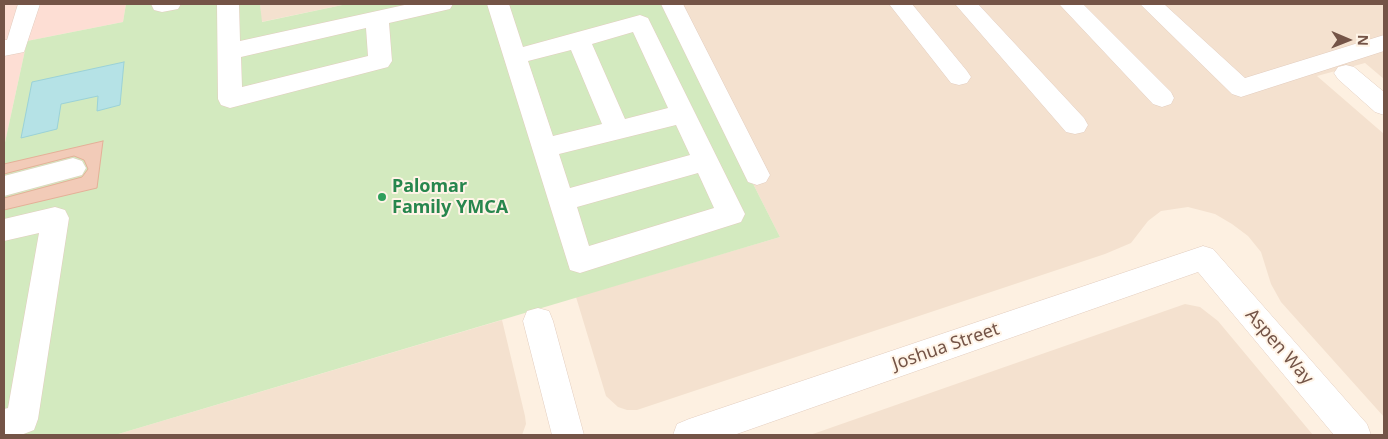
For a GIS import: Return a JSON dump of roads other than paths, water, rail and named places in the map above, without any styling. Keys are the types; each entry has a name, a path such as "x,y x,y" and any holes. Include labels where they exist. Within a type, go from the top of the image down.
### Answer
{"street":[{"path":"4,48 16,46 29,4"},
{"path":"162,4 170,4"},
{"path":"228,4 230,99 380,61 378,18"},
{"path":"229,52 442,4"},
{"path":"498,4 580,261 730,214 640,23 515,57"},
{"path":"672,4 757,175"},
{"path":"900,4 959,76"},
{"path":"966,4 1075,125"},
{"path":"1070,4 1162,98"},
{"path":"1150,4 1241,88 1384,44"},
{"path":"579,40 618,130"},
{"path":"1346,73 1384,106"},
{"path":"544,148 682,114"},
{"path":"561,201 705,161"},
{"path":"4,186 73,168"},
{"path":"4,230 55,218 22,419 4,425"},
{"name":"Joshua Street","path":"689,435 1203,258"},
{"name":"Aspen Way","path":"1203,258 1354,435"},
{"path":"538,321 568,435"}],"water":[{"path":"124,62 120,105 97,111 98,96 61,104 57,129 21,138 32,82"}],"place":[{"name":"Palomar Family YMCA","path":"382,197"}]}
